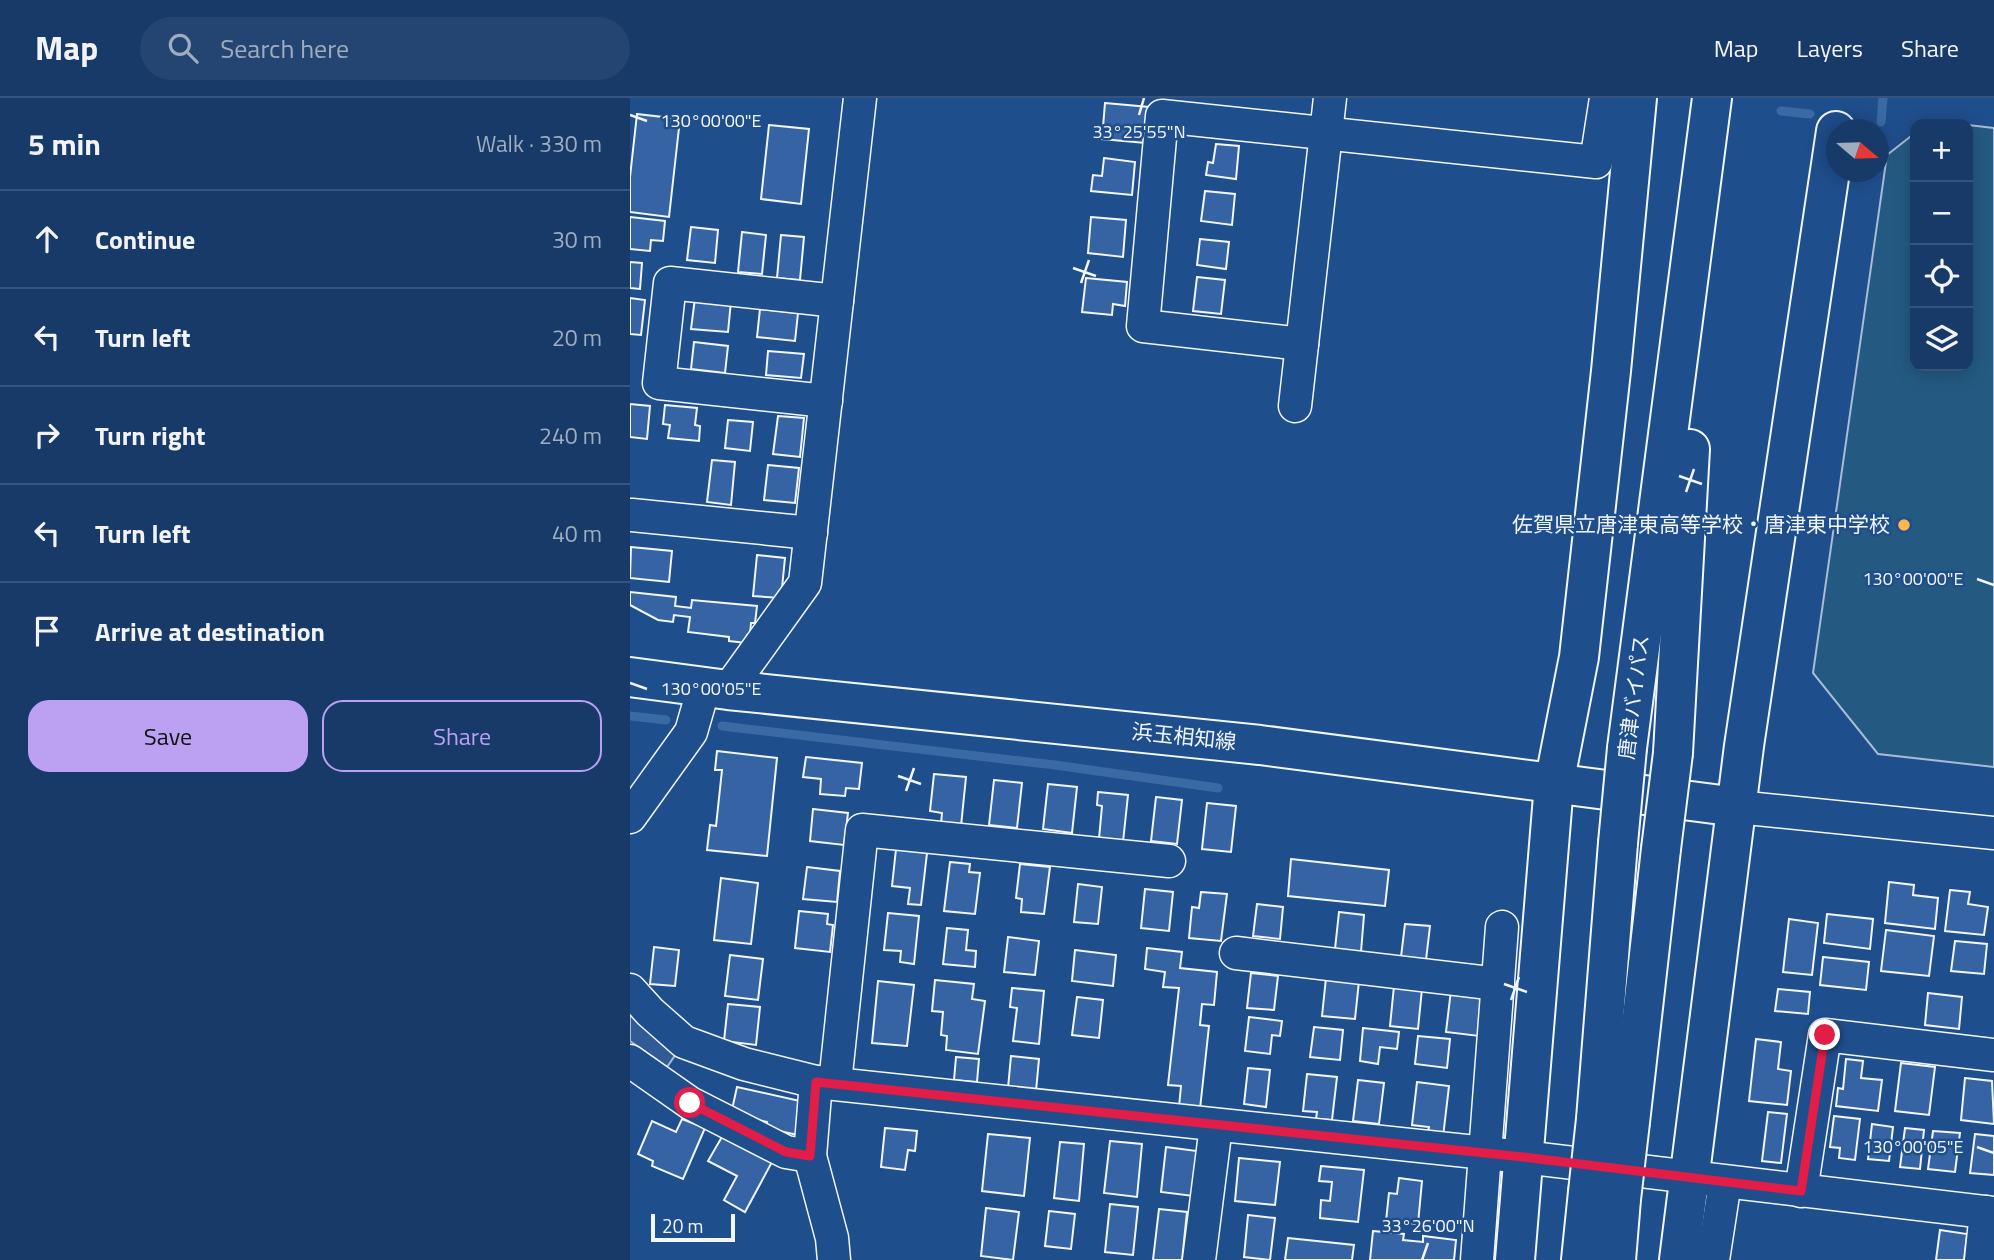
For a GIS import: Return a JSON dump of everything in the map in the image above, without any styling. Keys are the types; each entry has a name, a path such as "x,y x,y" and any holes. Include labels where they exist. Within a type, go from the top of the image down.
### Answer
{"main road":[{"path":"1515,1260 1554,784 1579,657 1611,371 1637,98"},
{"name":"唐津バイパス","path":"1613,1121 1618,843 1627,748 1712,98"},
{"path":"1838,119 1841,98"},
{"name":"唐津バイパス","path":"1580,1260 1605,1195 1613,1121 1661,849 1673,753 1708,135"},
{"path":"1679,1260 1707,1180 1744,746 1829,182"},
{"name":"浜玉相知線","path":"630,677 1260,745 1737,807"},
{"name":"唐津バイパス","path":"1605,1195 1616,1260"}],"street":[{"path":"630,817 691,732 716,688 805,583 860,98"},
{"path":"1295,406 1329,98"},
{"path":"1302,344 1143,326 1162,116 1597,162 1606,98"},
{"path":"826,401 659,383 670,283 837,301"},
{"path":"632,515 811,533"},
{"path":"1737,807 1994,833"},
{"path":"834,1260 832,1238 810,1156 825,1082 862,830 1169,861"},
{"path":"1477,1260 1502,927"},
{"path":"1236,953 1498,984"},
{"path":"630,990 684,1042 744,1064 825,1082 1523,1157 1990,1212 1981,1260"},
{"path":"1801,1191 1825,1035 1994,1055"},
{"path":"630,1061 690,1103 786,1152 810,1156"},
{"path":"1199,1260 1216,1126"},
{"path":"1707,1180 1713,1260"}],"shaded area":[{"name":"佐賀県立唐津東高等学校・唐津東中学校","path":"1973,126 1994,128 1994,767 1878,754 1813,673 1883,182 1889,182 1889,153 1910,137 1910,371 1973,371"},
{"path":"630,1009 678,1051 667,1067 630,1041"}],"building":[{"path":"1105,103 1149,107 1145,143 1102,139"},
{"path":"637,114 680,119 669,217 630,212 630,177"},
{"path":"769,125 809,129 801,204 761,199"},
{"path":"1216,144 1239,146 1236,179 1206,175 1208,162 1213,163"},
{"path":"1104,158 1135,162 1132,195 1091,191 1093,175 1102,176"},
{"path":"1205,191 1235,194 1232,225 1201,221"},
{"path":"630,217 665,221 663,241 651,240 650,251 630,249"},
{"path":"1091,217 1126,220 1123,257 1088,253"},
{"path":"691,227 718,230 715,263 687,260"},
{"path":"742,232 766,235 762,274 738,272"},
{"path":"781,235 804,237 800,280 777,278"},
{"path":"1200,239 1229,242 1226,269 1197,265"},
{"path":"630,262 642,263 640,289 630,288"},
{"path":"1197,277 1225,280 1221,314 1193,311"},
{"path":"1086,278 1127,282 1125,306 1113,304 1112,315 1082,312"},
{"path":"630,298 645,300 641,335 630,334"},
{"path":"695,298 731,301 728,332 691,329"},
{"path":"760,309 798,313 795,341 757,337"},
{"path":"694,342 728,346 725,373 691,369"},
{"path":"768,351 804,354 801,378 766,375"},
{"path":"630,404 650,406 647,439 630,437"},
{"path":"665,405 697,408 695,425 700,426 699,441 668,438 670,425 663,424"},
{"path":"778,416 804,418 800,457 773,454"},
{"path":"728,420 753,422 750,451 725,448"},
{"path":"712,460 735,462 731,505 707,502"},
{"path":"768,465 799,468 795,503 764,500"},
{"path":"631,547 672,551 669,582 630,578"},
{"path":"757,555 785,558 781,598 753,596"},
{"path":"630,592 676,597 675,606 691,608 692,600 757,606 755,623 751,623 746,643 729,641 729,637 688,632 690,617 674,615 673,622 658,620 630,605"},
{"path":"717,751 777,758 767,856 707,850 710,825 716,826 722,770 715,770"},
{"path":"806,757 862,763 859,789 846,788 845,796 820,794 821,779 803,777"},
{"path":"934,774 966,777 961,826 941,824 942,813 930,811"},
{"path":"994,780 1022,783 1017,828 989,825"},
{"path":"1048,784 1077,787 1072,833 1043,829"},
{"path":"1098,792 1128,795 1123,842 1099,839 1102,806 1097,805"},
{"path":"1156,797 1182,800 1177,844 1151,841"},
{"path":"1207,803 1236,806 1231,852 1202,849"},
{"path":"813,809 848,813 844,845 810,841"},
{"path":"896,849 927,853 921,905 908,904 910,888 892,886"},
{"path":"1291,859 1389,870 1385,906 1288,896"},
{"path":"950,862 970,864 969,872 980,873 975,914 944,911"},
{"path":"1020,864 1050,867 1044,914 1021,912 1022,899 1016,898"},
{"path":"807,867 840,871 837,902 803,899"},
{"path":"721,878 758,883 751,944 714,940"},
{"path":"1889,882 1914,885 1913,895 1938,898 1935,929 1885,923"},
{"path":"1078,884 1102,887 1098,924 1074,922"},
{"path":"1145,889 1173,892 1169,931 1141,928"},
{"path":"1950,890 1970,892 1968,904 1988,907 1984,935 1945,931"},
{"path":"1201,892 1227,894 1221,941 1189,938 1192,907 1199,908"},
{"path":"1257,904 1283,907 1280,939 1253,936"},
{"path":"799,911 828,914 827,924 833,925 830,952 795,948"},
{"path":"1339,912 1364,915 1361,952 1335,949"},
{"path":"888,913 919,916 914,964 900,962 901,951 884,950"},
{"path":"1827,914 1873,919 1870,949 1824,943"},
{"path":"1789,919 1818,923 1812,975 1783,972"},
{"path":"1405,924 1430,926 1426,960 1401,957"},
{"path":"947,928 968,930 966,950 976,951 975,967 943,964"},
{"path":"1886,930 1934,936 1929,976 1881,971"},
{"path":"1008,937 1039,941 1035,975 1004,972"},
{"path":"1955,941 1987,944 1984,974 1951,971"},
{"path":"654,947 679,950 675,986 650,984"},
{"path":"1147,948 1182,952 1180,968 1217,972 1214,1005 1202,1004 1200,1025 1209,1026 1200,1109 1179,1107 1181,1086 1168,1085 1179,988 1163,987 1165,972 1145,969"},
{"path":"1075,950 1116,955 1113,986 1072,981"},
{"path":"730,955 763,959 758,1000 725,996"},
{"path":"1823,957 1869,962 1866,990 1820,985"},
{"path":"1251,973 1278,976 1274,1010 1247,1008"},
{"path":"1326,978 1359,981 1355,1019 1322,1016"},
{"path":"935,980 974,984 972,999 985,1001 978,1054 946,1050 947,1036 941,1035 943,1012 932,1011"},
{"path":"878,981 914,985 907,1046 872,1043"},
{"path":"1394,986 1422,989 1418,1029 1390,1026"},
{"path":"1012,988 1044,991 1039,1044 1013,1041 1017,1008 1010,1007"},
{"path":"1778,989 1810,992 1808,1014 1775,1011"},
{"path":"1451,990 1484,994 1479,1036 1446,1032"},
{"path":"1928,993 1962,997 1959,1029 1925,1025"},
{"path":"1077,997 1103,1000 1099,1038 1072,1035"},
{"path":"728,1004 760,1007 756,1045 724,1041"},
{"path":"1249,1017 1282,1021 1280,1036 1272,1035 1270,1054 1245,1051"},
{"path":"1314,1027 1343,1030 1340,1060 1310,1057"},
{"path":"1363,1028 1399,1032 1397,1049 1380,1047 1378,1064 1360,1061"},
{"path":"1418,1036 1450,1039 1447,1068 1415,1064"},
{"path":"1756,1039 1781,1042 1778,1069 1791,1071 1787,1105 1749,1101"},
{"path":"1011,1056 1039,1059 1036,1091 1008,1088"},
{"path":"956,1057 979,1059 977,1082 954,1080"},
{"path":"1846,1059 1863,1061 1861,1078 1882,1080 1878,1111 1836,1106 1838,1088 1843,1089"},
{"path":"1901,1063 1935,1067 1929,1115 1895,1111"},
{"path":"1248,1068 1270,1070 1266,1107 1244,1104"},
{"path":"1307,1074 1337,1077 1332,1120 1316,1119 1317,1112 1303,1111"},
{"path":"1965,1078 1992,1081 1994,1124 1961,1120"},
{"path":"1358,1080 1384,1083 1379,1124 1353,1121"},
{"path":"1417,1082 1449,1086 1443,1137 1427,1135 1429,1127 1412,1125"},
{"path":"737,1087 800,1101 797,1118 802,1119 798,1135 765,1128 767,1122 731,1114"},
{"path":"1768,1112 1787,1114 1781,1163 1762,1161"},
{"path":"1834,1116 1860,1119 1855,1160 1839,1158 1840,1148 1830,1147"},
{"path":"682,1119 705,1128 683,1179 652,1166 653,1161 638,1154 652,1121 676,1132"},
{"path":"1872,1124 1893,1127 1889,1161 1868,1159"},
{"path":"885,1128 917,1131 915,1151 908,1150 905,1170 881,1167"},
{"path":"1905,1128 1924,1130 1920,1169 1900,1167"},
{"path":"1933,1131 1960,1133 1955,1172 1928,1169"},
{"path":"988,1134 1030,1138 1024,1196 982,1191"},
{"path":"1975,1134 1994,1136 1994,1175 1970,1173"},
{"path":"723,1135 772,1162 745,1212 724,1200 737,1176 708,1161"},
{"path":"1110,1141 1142,1144 1137,1197 1104,1193"},
{"path":"1060,1142 1084,1144 1079,1201 1054,1198"},
{"path":"1166,1147 1197,1151 1193,1196 1161,1192"},
{"path":"1239,1158 1280,1162 1275,1205 1235,1201"},
{"path":"1321,1166 1364,1170 1358,1222 1320,1218 1321,1200 1330,1201 1332,1182 1319,1181"},
{"path":"1399,1178 1422,1181 1418,1224 1386,1221 1389,1193 1397,1194"},
{"path":"1110,1204 1138,1207 1133,1255 1105,1252"},
{"path":"986,1208 1019,1212 1013,1260 981,1256"},
{"path":"1159,1209 1187,1212 1182,1260 1153,1260"},
{"path":"1049,1211 1075,1214 1071,1249 1045,1246"},
{"path":"1248,1215 1275,1218 1270,1260 1244,1257"},
{"path":"1940,1230 1967,1234 1964,1260 1936,1260"},
{"path":"1373,1231 1404,1234 1403,1240 1423,1242 1423,1236 1456,1240 1454,1260 1370,1260"},
{"path":"1288,1238 1354,1245 1352,1260 1285,1260"}],"waterway":[{"path":"1881,119 1883,98"},
{"path":"1781,111 1810,114"},
{"path":"630,716 666,720"},
{"path":"722,726 1055,765 1218,788"}],"place":[{"name":"佐賀県立唐津東高等学校・唐津東中学校","path":"1904,525"}],"route":[{"path":"690,1103 786,1152 810,1156 816,1082 1523,1157 1801,1191 1825,1035"}]}
